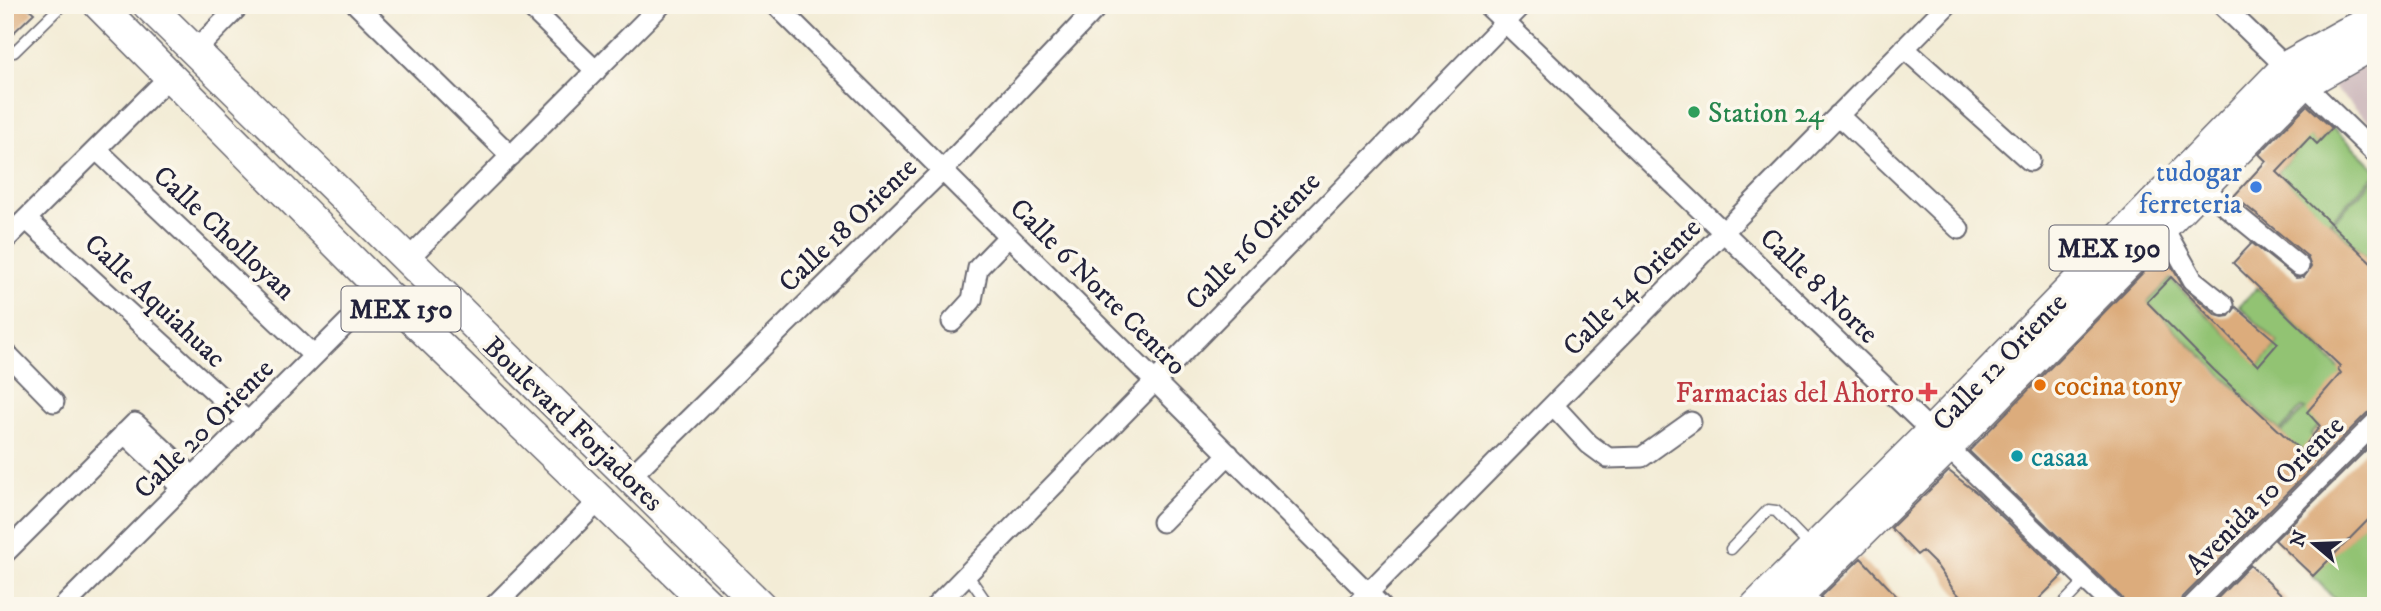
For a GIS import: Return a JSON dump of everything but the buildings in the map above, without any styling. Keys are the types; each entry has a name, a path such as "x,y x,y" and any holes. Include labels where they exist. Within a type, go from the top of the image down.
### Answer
{"main road":[{"name":"Boulevard Forjadores","path":"99,5 381,289 710,606"},
{"name":"Boulevard Forjadores","path":"150,6 761,606"},
{"name":"Calle 12 Oriente","path":"1804,600 1940,439 2295,76 2346,33 2376,19"},
{"name":"Calle 12 Oriente","path":"1756,606 1812,549 1940,439 2162,228 2202,187 2295,76 2336,63 2376,43"}],"street":[{"path":"196,50 240,5"},
{"path":"357,5 511,156"},
{"path":"528,5 596,71"},
{"path":"408,260 661,5"},
{"name":"Calle 6 Norte Centro","path":"776,5 1229,454 1368,601"},
{"name":"Calle 18 Oriente","path":"629,478 943,170 1099,5"},
{"name":"Calle 8 Norte","path":"1487,5 2113,606"},
{"name":"Calle 16 Oriente","path":"936,606 1522,5"},
{"name":"Calle 14 Oriente","path":"1368,601 1553,405 1947,5"},
{"path":"2229,8 2376,155"},
{"path":"1904,48 2030,161"},
{"path":"5,240 171,75"},
{"path":"1839,115 1959,229"},
{"name":"Calle Cholloyan","path":"97,150 314,356"},
{"path":"2202,187 2299,266"},
{"name":"Calle Aquiahuac","path":"26,219 247,422"},
{"path":"2162,228 2193,280 2224,304"},
{"path":"952,322 972,300 978,268 1009,236"},
{"name":"Calle 20 Oriente","path":"64,606 381,289"},
{"path":"5,352 54,402"},
{"path":"1553,405 1589,444 1608,458 1642,457 1691,422"},
{"name":"Avenida 10 Oriente","path":"2192,606 2376,422"},
{"path":"5,553 135,423 188,482"},
{"path":"1162,522 1229,454"},
{"path":"494,606 601,499"}],"lane":[{"path":"5,48 14,52 62,5"},
{"path":"1731,549 1768,510 1776,511 1812,549"},
{"path":"967,574 989,606"},
{"path":"2061,606 2086,580"}],"shaded area":[{"path":"2376,59 2376,128 2332,86"}],"green space":[{"path":"2292,119 2317,143 2333,127 2376,169 2376,174 2328,223 2277,172 2301,146 2283,128"},
{"path":"2376,178 2376,267 2331,223"},
{"path":"2170,279 2259,365 2278,343 2239,306 2257,288 2307,334 2342,372 2320,425 2311,434 2316,440 2301,454 2281,433 2305,409 2302,408 2280,431 2147,303"},
{"path":"2376,511 2376,606 2335,606 2337,602 2312,575"}],"place":[{"name":"Station 24","path":"1694,112"},
{"name":"tudogar ferreteria","path":"2256,187"},
{"name":"cocina tony","path":"2040,385"},
{"name":"Farmacias del Ahorro","path":"1928,392"},
{"name":"casaa","path":"2017,456"}]}
